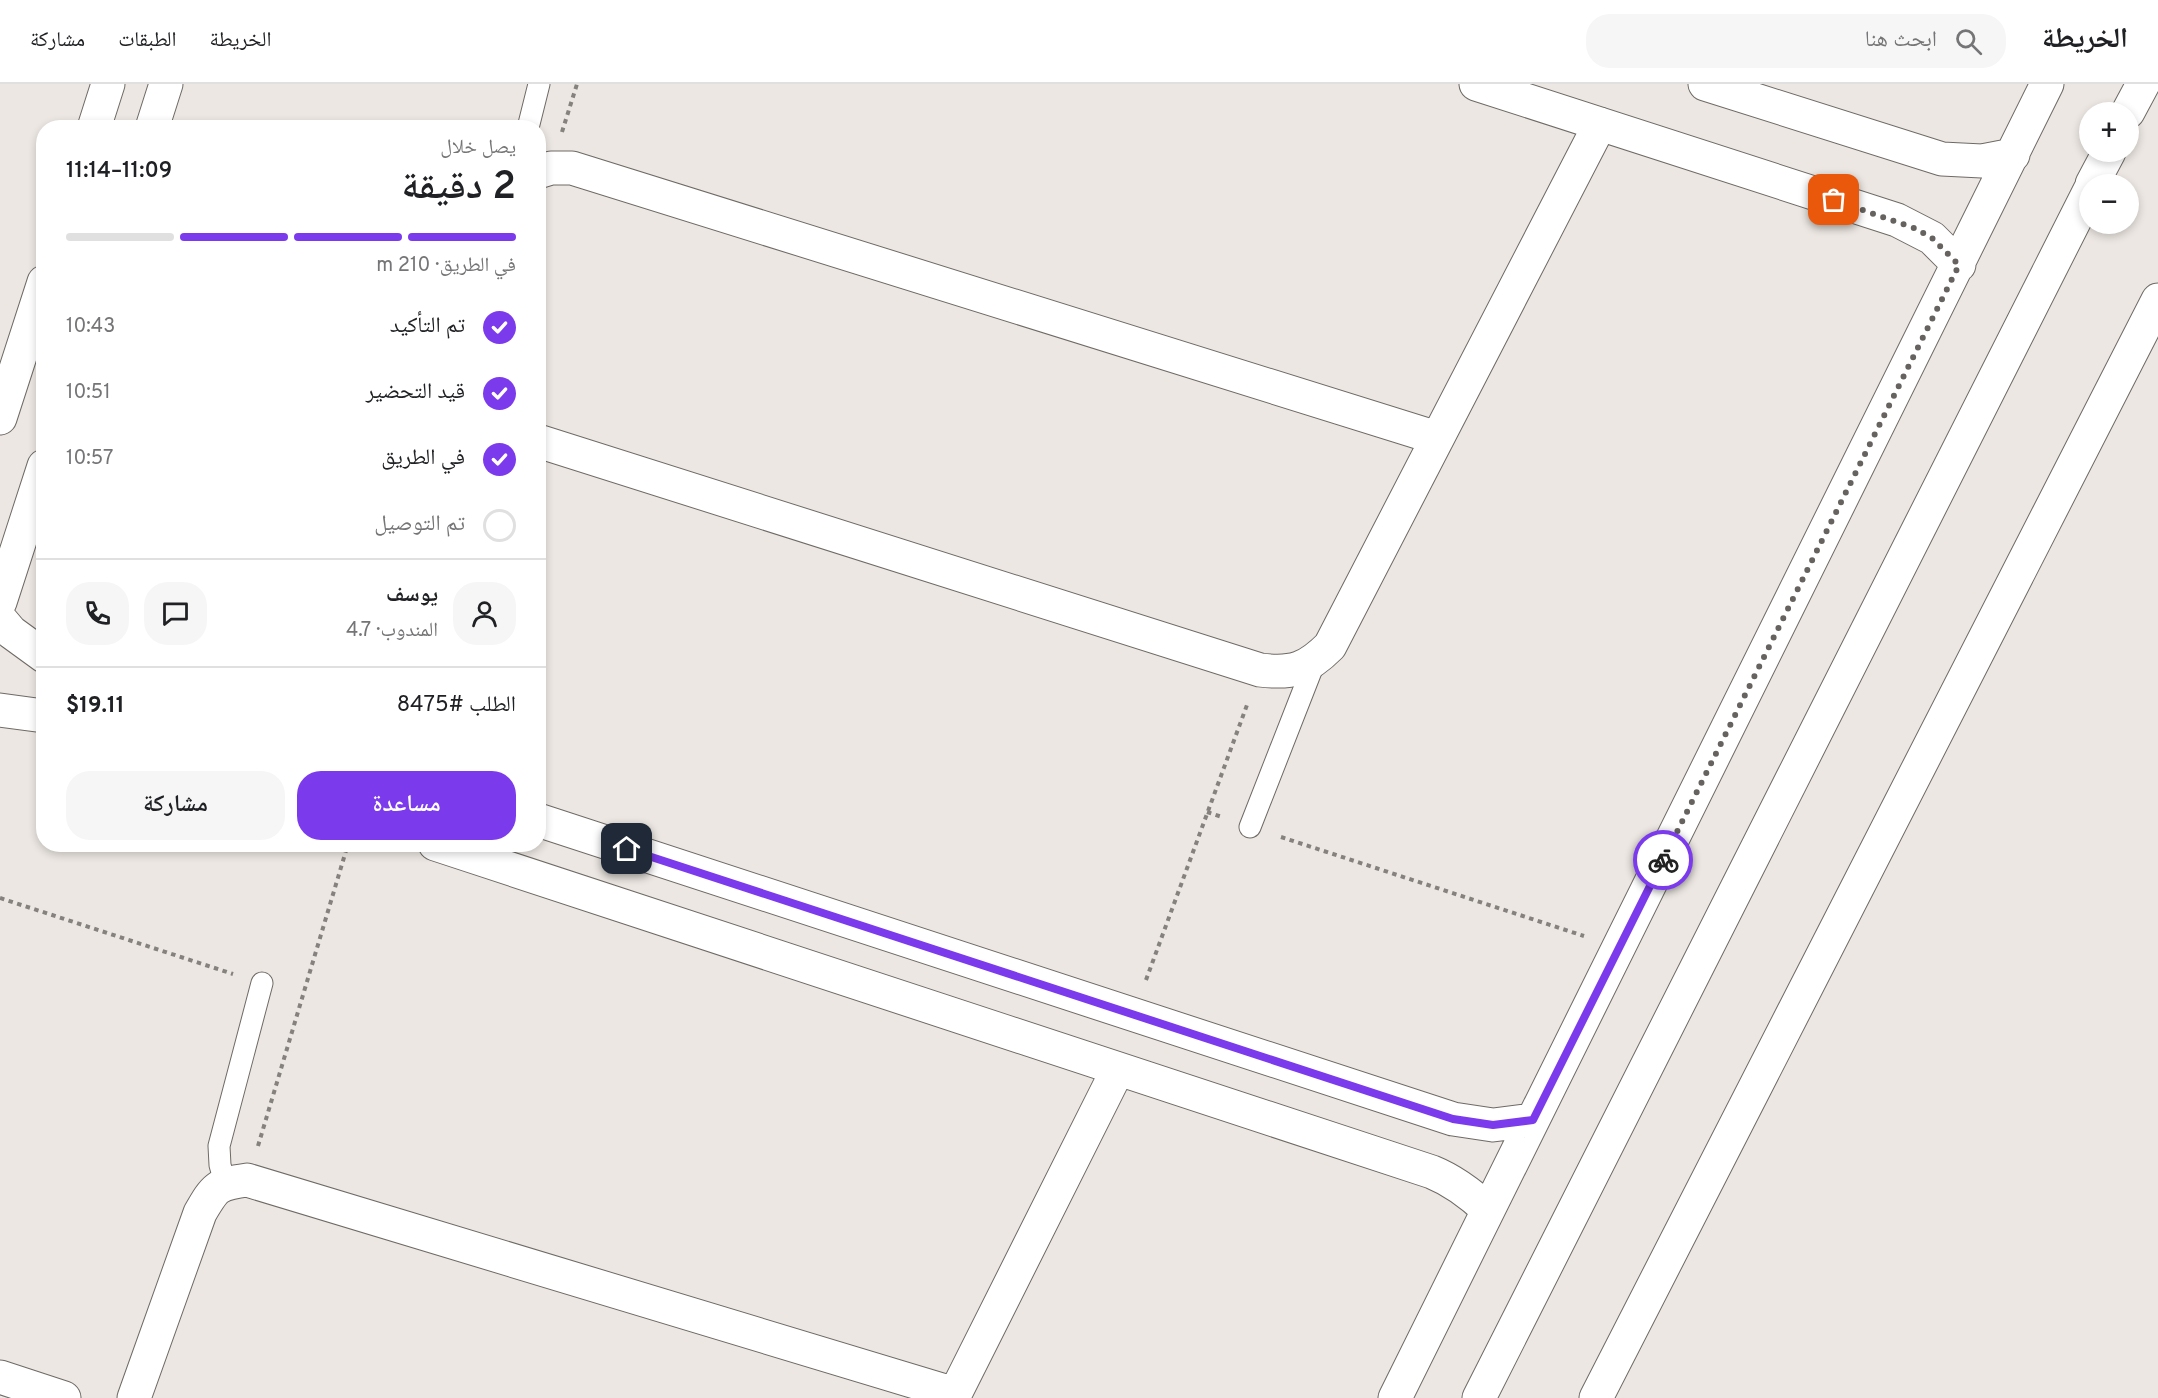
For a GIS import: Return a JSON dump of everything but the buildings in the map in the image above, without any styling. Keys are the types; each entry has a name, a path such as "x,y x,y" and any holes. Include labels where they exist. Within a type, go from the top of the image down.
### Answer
{"street":[{"path":"97,120 108,84"},
{"path":"155,120 166,84"},
{"path":"1476,84 1897,220 1932,238 1959,265"},
{"path":"1705,84 1942,159 1982,161 2013,156"},
{"path":"1395,1398 2047,84"},
{"path":"2133,102 2143,84"},
{"path":"546,444 1260,670 1279,672 1298,670 1315,661 1330,646 1600,124"},
{"path":"546,170 572,168 1437,438"},
{"path":"1479,1398 2079,212"},
{"path":"1596,1398 2158,300"},
{"path":"0,418 6,383 36,303"},
{"path":"0,602 36,491"},
{"path":"0,619 11,632 36,650"},
{"path":"0,710 36,715"},
{"path":"546,823 1453,1119 1493,1125 1533,1120"},
{"path":"459,852 1432,1172 1463,1188 1488,1210"},
{"path":"134,1398 200,1213 211,1193 236,1181 954,1396 1118,1069"},
{"path":"0,1377 64,1398"}],"lane":[{"path":"530,120 538,84"},
{"path":"1250,826 1315,661"},
{"path":"236,1181 220,1165 219,1146 262,983"}],"path":[{"path":"546,167 577,84"},
{"path":"1133,1014 1260,670"},
{"path":"1207,813 1619,947"},
{"path":"236,1181 302,996 346,852"},
{"path":"0,898 302,996"}],"way so far":[{"path":"1663,860 1959,265 1932,238 1914,228 1897,220 1834,200"}],"route":[{"path":"627,849 1453,1119 1493,1125 1533,1120 1663,860"}]}
